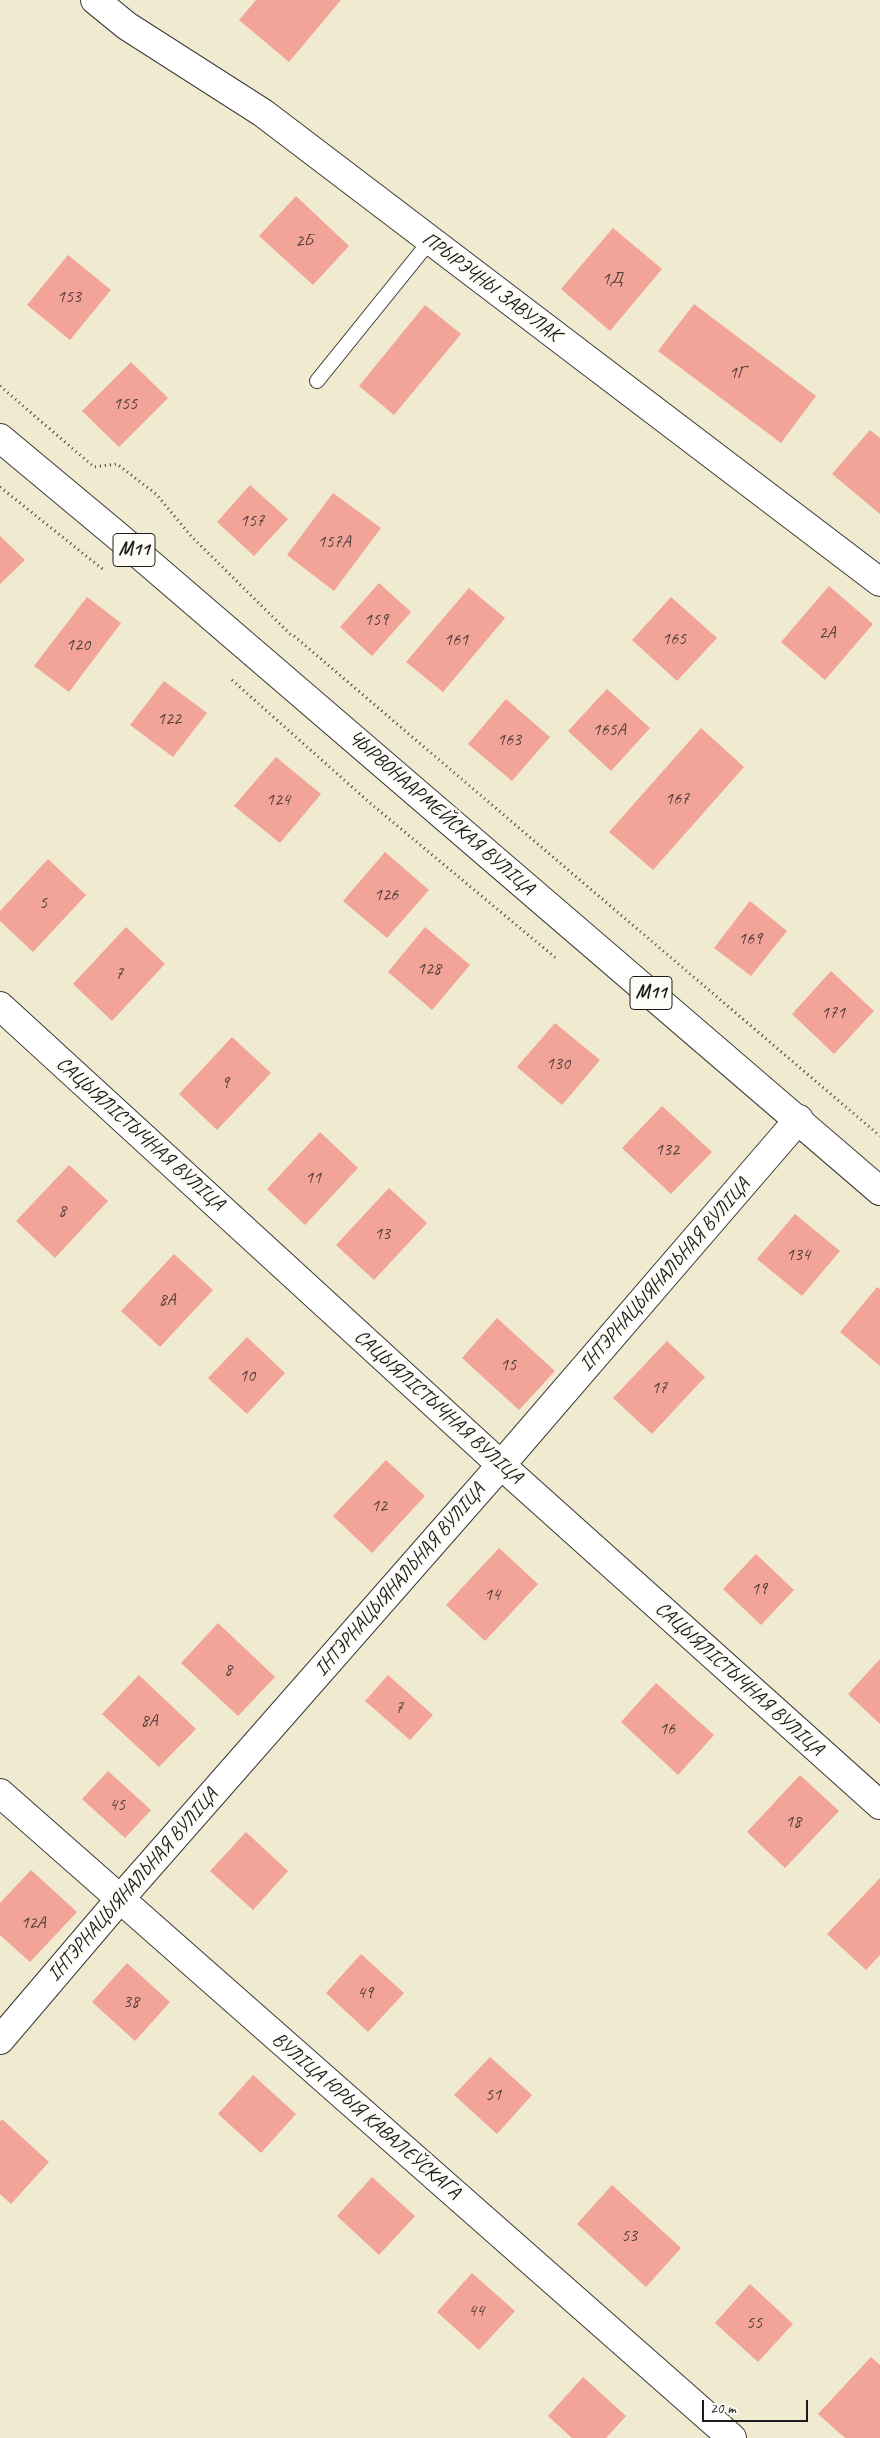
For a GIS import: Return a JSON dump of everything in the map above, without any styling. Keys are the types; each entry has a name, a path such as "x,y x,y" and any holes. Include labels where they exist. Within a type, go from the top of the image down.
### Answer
{"main road":[{"name":"ПРЫРЭЧНЫ ЗАВУЛАК","path":"95,0 127,26 263,113 880,582"},
{"name":"ЧЫРВОНААРМЕЙСКАЯ ВУЛІЦА","path":"2,442 267,664 880,1191"},
{"name":"САЦЫЯЛІСТЫЧНАЯ ВУЛІЦА","path":"0,1006 501,1465 880,1805"},
{"name":"ІНТЭРНАЦЫЯНАЛЬНАЯ ВУЛІЦА","path":"0,2040 120,1899 501,1465 799,1120"},
{"name":"ВУЛІЦА ЮРЫЯ КАВАЛЕЎСКАГА","path":"0,1793 732,2438"}],"lane":[{"path":"317,382 430,241"}],"path":[{"path":"0,386 94,467 118,464 156,494 191,536 294,636 880,1136"},
{"path":"246,692 267,664 294,636"}],"building":[{"path":"256,0 341,0 289,62 239,20"},
{"path":"296,196 349,246 313,285 259,236"},
{"path":"613,228 662,269 610,331 561,289"},
{"path":"68,255 111,290 70,340 27,305"},
{"path":"694,304 816,396 781,443 658,351"},
{"path":"425,305 461,334 394,415 359,386"},
{"path":"131,362 168,398 119,447 82,411"},
{"path":"870,430 880,438 880,514 832,474"},
{"path":"250,485 288,519 254,556 217,522"},
{"path":"333,493 381,528 334,591 287,555"},
{"path":"0,536 25,560 0,584"},
{"path":"379,583 411,612 372,656 340,627"},
{"path":"829,586 873,624 825,680 781,642"},
{"path":"469,588 505,618 443,692 406,662"},
{"path":"87,597 121,623 69,692 34,666"},
{"path":"671,597 717,638 677,681 632,640"},
{"path":"164,681 207,713 173,757 130,725"},
{"path":"607,689 650,728 611,771 568,731"},
{"path":"506,699 550,737 512,781 468,744"},
{"path":"701,728 744,767 653,870 609,832"},
{"path":"276,757 321,794 280,843 234,806"},
{"path":"385,852 429,890 387,938 343,901"},
{"path":"48,859 86,895 33,952 0,921 0,911"},
{"path":"750,901 787,931 751,976 714,948"},
{"path":"126,927 165,964 112,1021 73,984"},
{"path":"425,927 470,965 432,1010 388,972"},
{"path":"831,971 874,1011 834,1054 792,1014"},
{"path":"555,1023 600,1060 562,1105 517,1067"},
{"path":"232,1037 271,1073 217,1130 179,1094"},
{"path":"662,1106 712,1152 671,1194 622,1148"},
{"path":"320,1132 358,1168 305,1225 267,1189"},
{"path":"69,1165 108,1201 55,1258 16,1221"},
{"path":"389,1188 427,1223 374,1280 336,1245"},
{"path":"795,1214 840,1251 802,1296 757,1259"},
{"path":"174,1254 213,1290 160,1347 121,1311"},
{"path":"877,1287 880,1289 880,1366 840,1332"},
{"path":"497,1318 555,1371 519,1410 462,1358"},
{"path":"247,1337 285,1373 247,1414 208,1378"},
{"path":"667,1341 705,1377 652,1434 613,1398"},
{"path":"386,1460 425,1496 372,1553 333,1516"},
{"path":"499,1548 538,1584 485,1641 446,1605"},
{"path":"756,1554 794,1590 761,1625 723,1589"},
{"path":"218,1623 275,1677 238,1716 181,1663"},
{"path":"880,1659 880,1724 848,1694"},
{"path":"139,1675 196,1729 159,1767 102,1714"},
{"path":"388,1675 433,1715 410,1740 365,1701"},
{"path":"656,1683 714,1735 678,1775 621,1722"},
{"path":"108,1771 151,1810 125,1838 82,1799"},
{"path":"800,1775 839,1811 785,1868 747,1832"},
{"path":"246,1832 288,1871 253,1910 210,1871"},
{"path":"31,1870 77,1912 30,1962 0,1935 0,1903"},
{"path":"880,1878 880,1955 866,1970 827,1934"},
{"path":"361,1954 404,1993 368,2032 326,1993"},
{"path":"127,1963 170,2002 135,2041 92,2002"},
{"path":"490,2057 532,2095 497,2134 454,2095"},
{"path":"253,2075 296,2114 261,2153 218,2114"},
{"path":"2,2119 49,2162 11,2204 0,2194 0,2122"},
{"path":"372,2177 415,2216 379,2255 337,2216"},
{"path":"612,2185 681,2248 646,2287 577,2224"},
{"path":"472,2273 515,2311 479,2350 437,2312"},
{"path":"750,2284 793,2324 758,2362 715,2323"},
{"path":"871,2357 880,2365 880,2438 845,2438 818,2414"},
{"path":"583,2377 626,2416 606,2438 572,2438 548,2416"}]}
